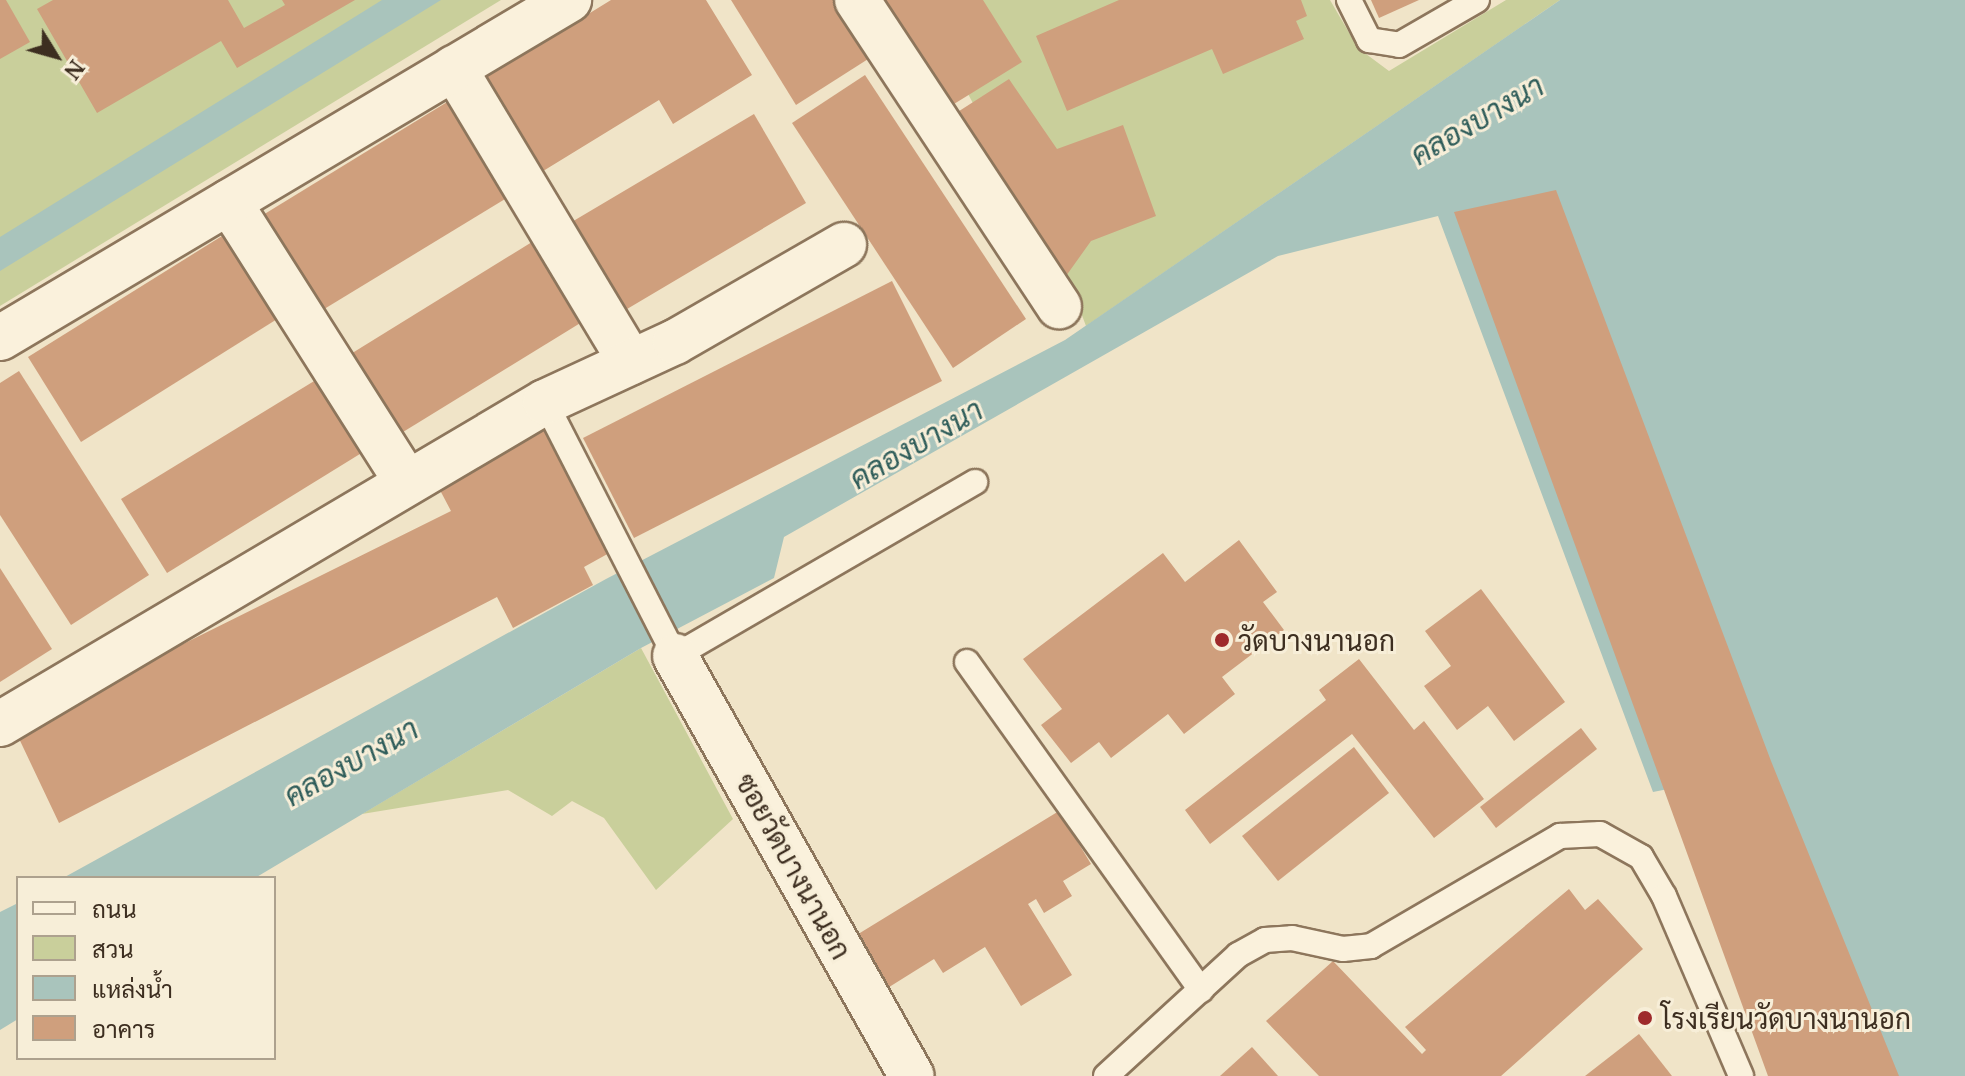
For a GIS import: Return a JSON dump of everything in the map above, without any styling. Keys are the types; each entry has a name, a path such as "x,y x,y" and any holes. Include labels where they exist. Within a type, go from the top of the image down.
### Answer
{"street":[{"path":"0,338 569,0"},
{"path":"857,0 1059,306"},
{"path":"454,68 631,362"},
{"path":"229,202 407,482"},
{"path":"0,724 545,402 631,362 844,245"},
{"name":"ซอยวัดบางนานอก","path":"672,649 912,1076"}],"lane":[{"path":"1349,0 1369,40 1399,45 1477,0"},
{"path":"545,402 672,649 975,482"},
{"path":"967,662 1201,990"},
{"path":"1106,1076 1238,955 1265,940 1292,938 1343,949 1371,946 1560,836 1600,834 1641,857 1649,870 1741,1076"}],"green space":[{"path":"0,0 501,0 0,306"},
{"path":"918,0 1330,0 1358,48 1389,71 1506,0 1560,0 1086,326 1072,289"},
{"path":"641,648 733,819 656,890 604,818 572,801 552,816 508,790 362,814"}],"water":[{"path":"382,0 441,0 0,271 0,237"},
{"name":"คลองบางนา","path":"1560,0 1965,0 1965,1076 1801,1076 1744,774 1653,792 1438,216 1278,256 784,537 774,578 641,648 258,876 67,876 606,579 1065,340"},
{"path":"16,904 16,1020 0,1030 0,912"}],"building":[{"path":"0,0 6,0 30,42 0,59"},
{"path":"53,0 228,0 244,28 285,5 282,0 355,0 237,68 221,41 97,113 37,9"},
{"path":"611,0 706,0 752,75 673,124 659,100 535,176 478,82"},
{"path":"731,0 842,0 876,54 796,105"},
{"path":"874,0 983,0 1022,62 941,112"},
{"path":"1119,0 1301,0 1307,16 1296,21 1304,39 1223,74 1212,49 1067,111 1036,36"},
{"path":"1371,0 1419,0 1379,18"},
{"path":"865,75 1026,319 953,368 792,123"},
{"path":"1009,79 1057,149 1123,125 1156,216 1091,241 1066,276 953,115"},
{"path":"457,96 515,193 316,314 258,218"},
{"path":"754,114 806,203 622,312 570,223"},
{"path":"1556,190 1771,761 1899,1076 1768,1076 1454,212"},
{"path":"230,231 282,316 81,442 28,357"},
{"path":"532,242 582,322 390,440 341,360"},
{"path":"892,281 942,381 634,538 583,438"},
{"path":"19,371 149,575 71,625 0,515 0,383"},
{"path":"324,375 368,449 167,573 121,499"},
{"path":"538,415 611,552 584,567 593,585 513,628 497,597 59,823 14,728 451,511 432,475"},
{"path":"1239,540 1277,592 1263,602 1284,630 1222,677 1235,694 1184,734 1168,714 1111,758 1099,742 1071,763 1041,725 1062,709 1023,659 1163,553 1185,582"},
{"path":"0,568 52,649 0,682"},
{"path":"1481,589 1565,702 1514,741 1488,706 1457,730 1424,686 1451,666 1425,631"},
{"path":"1359,659 1414,730 1424,721 1484,799 1434,838 1352,734 1210,844 1185,810 1326,700 1319,690"},
{"path":"1581,728 1597,749 1496,828 1480,807"},
{"path":"1354,747 1389,793 1278,881 1242,836"},
{"path":"1059,811 1091,864 1063,881 1072,896 1044,913 1036,899 1028,904 1072,975 1021,1006 985,947 943,973 934,959 886,989 855,936"},
{"path":"1569,889 1585,910 1598,899 1643,949 1501,1076 1319,1076 1266,1021 1333,961 1422,1054 1426,1050 1405,1027"},
{"path":"1639,1034 1672,1076 1585,1076"},
{"path":"1252,1047 1278,1076 1220,1076"}],"place":[{"name":"วัดบางนานอก","path":"1222,640"},
{"name":"โรงเรียนวัดบางนานอก","path":"1645,1018"}]}
